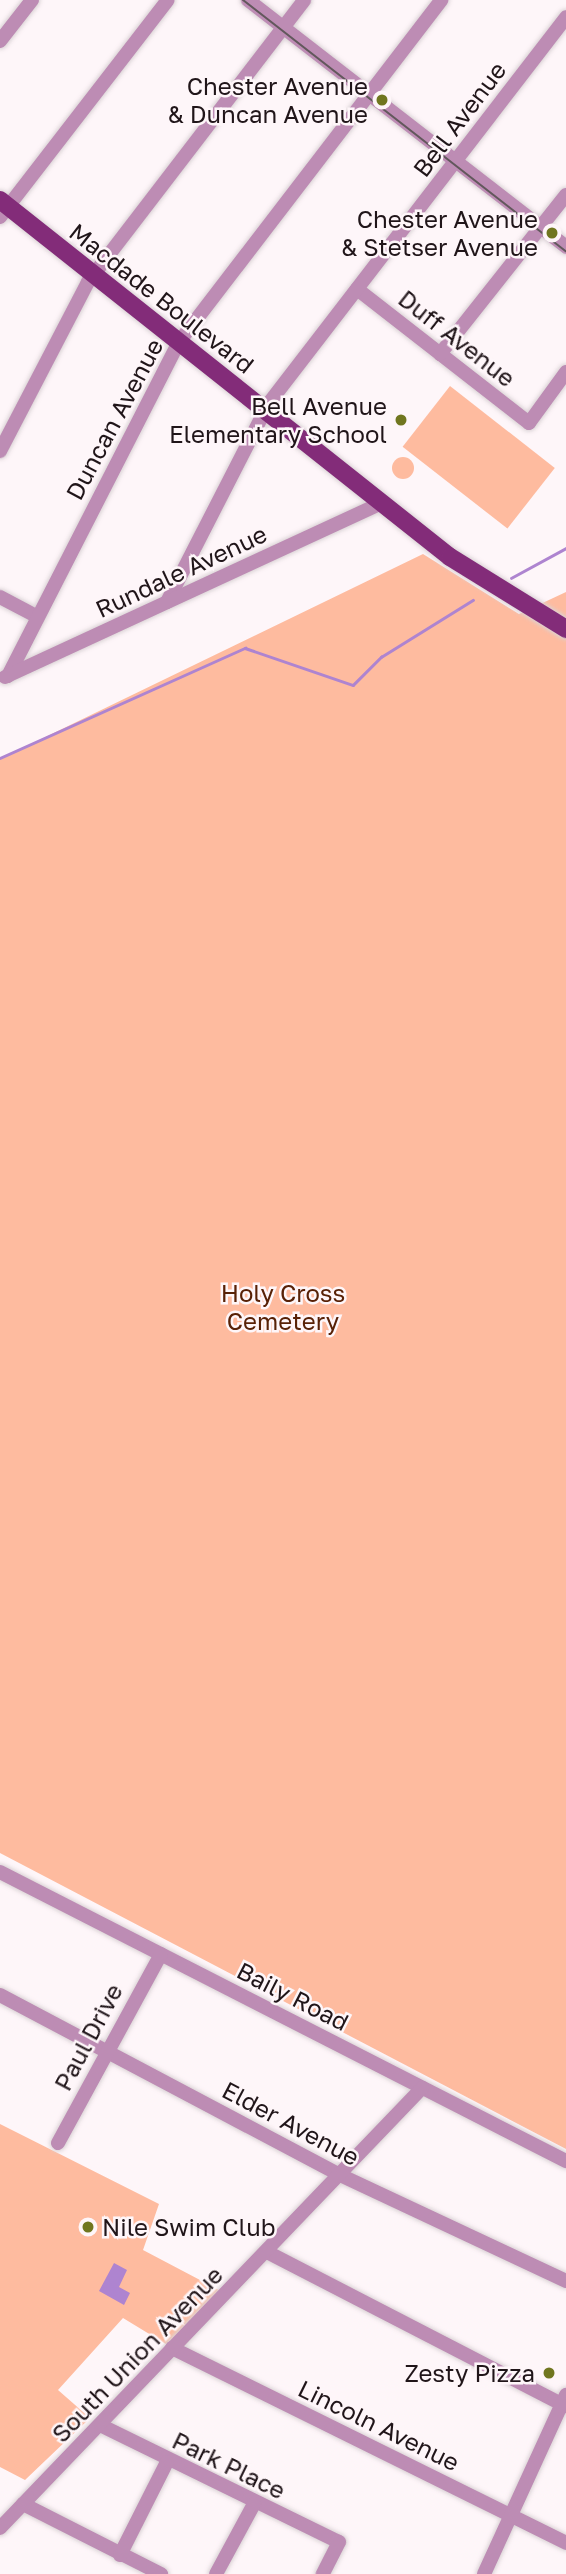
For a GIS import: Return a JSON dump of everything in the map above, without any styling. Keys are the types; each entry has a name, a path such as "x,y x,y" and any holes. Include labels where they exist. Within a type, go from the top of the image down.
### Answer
{"main road":[{"name":"Macdade Boulevard","path":"3,208 179,342 467,570 566,629"}],"street":[{"path":"0,41 32,0"},
{"path":"3,208 168,0"},
{"path":"248,0 566,247"},
{"path":"0,451 93,275 304,0"},
{"name":"Duncan Avenue","path":"4,678 179,342 441,0"},
{"name":"Bell Avenue","path":"167,603 265,411 566,17"},
{"path":"440,354 566,195"},
{"name":"Duff Avenue","path":"357,289 529,423 566,372"},
{"name":"Rundale Avenue","path":"4,678 381,503"},
{"path":"0,597 36,616"},
{"name":"Baily Road","path":"0,1872 566,2161"},
{"name":"Paul Drive","path":"58,2143 105,2049 161,1954"},
{"name":"Elder Avenue","path":"0,1995 340,2175 566,2281"},
{"name":"South Union Avenue","path":"0,2528 422,2088"},
{"path":"267,2252 564,2402 484,2574"},
{"name":"Lincoln Avenue","path":"172,2348 566,2543"},
{"name":"Park Place","path":"100,2425 167,2462 339,2542 323,2574"},
{"path":"120,2555 167,2462"},
{"path":"23,2504 161,2574"},
{"path":"216,2574 254,2504"}],"green space":[{"path":"450,386 555,468 507,529 403,447"},
{"path":"403,457 411,460 414,468 411,476 403,479 395,476 392,468 395,460"},
{"name":"Holy Cross Cemetery","path":"423,554 519,614 566,592 566,2149 0,1853 0,759"},
{"path":"0,2124 159,2204 143,2250 219,2290 169,2346 123,2318 58,2390 90,2418 25,2480 0,2467"}],"shaded area":[{"path":"114,2263 127,2270 119,2287 130,2293 124,2305 99,2291"}],"waterway":[{"path":"511,578 566,548"},
{"path":"0,758 245,648 353,685 381,657 473,600"}],"tram line":[{"path":"243,0 566,251"}],"place":[{"name":"Chester Avenue & Duncan Avenue","path":"382,100"},
{"name":"Chester Avenue & Stetser Avenue","path":"552,233"},
{"name":"Bell Avenue Elementary School","path":"401,420"},
{"name":"Nile Swim Club","path":"88,2227"},
{"name":"Zesty Pizza","path":"549,2373"}]}
